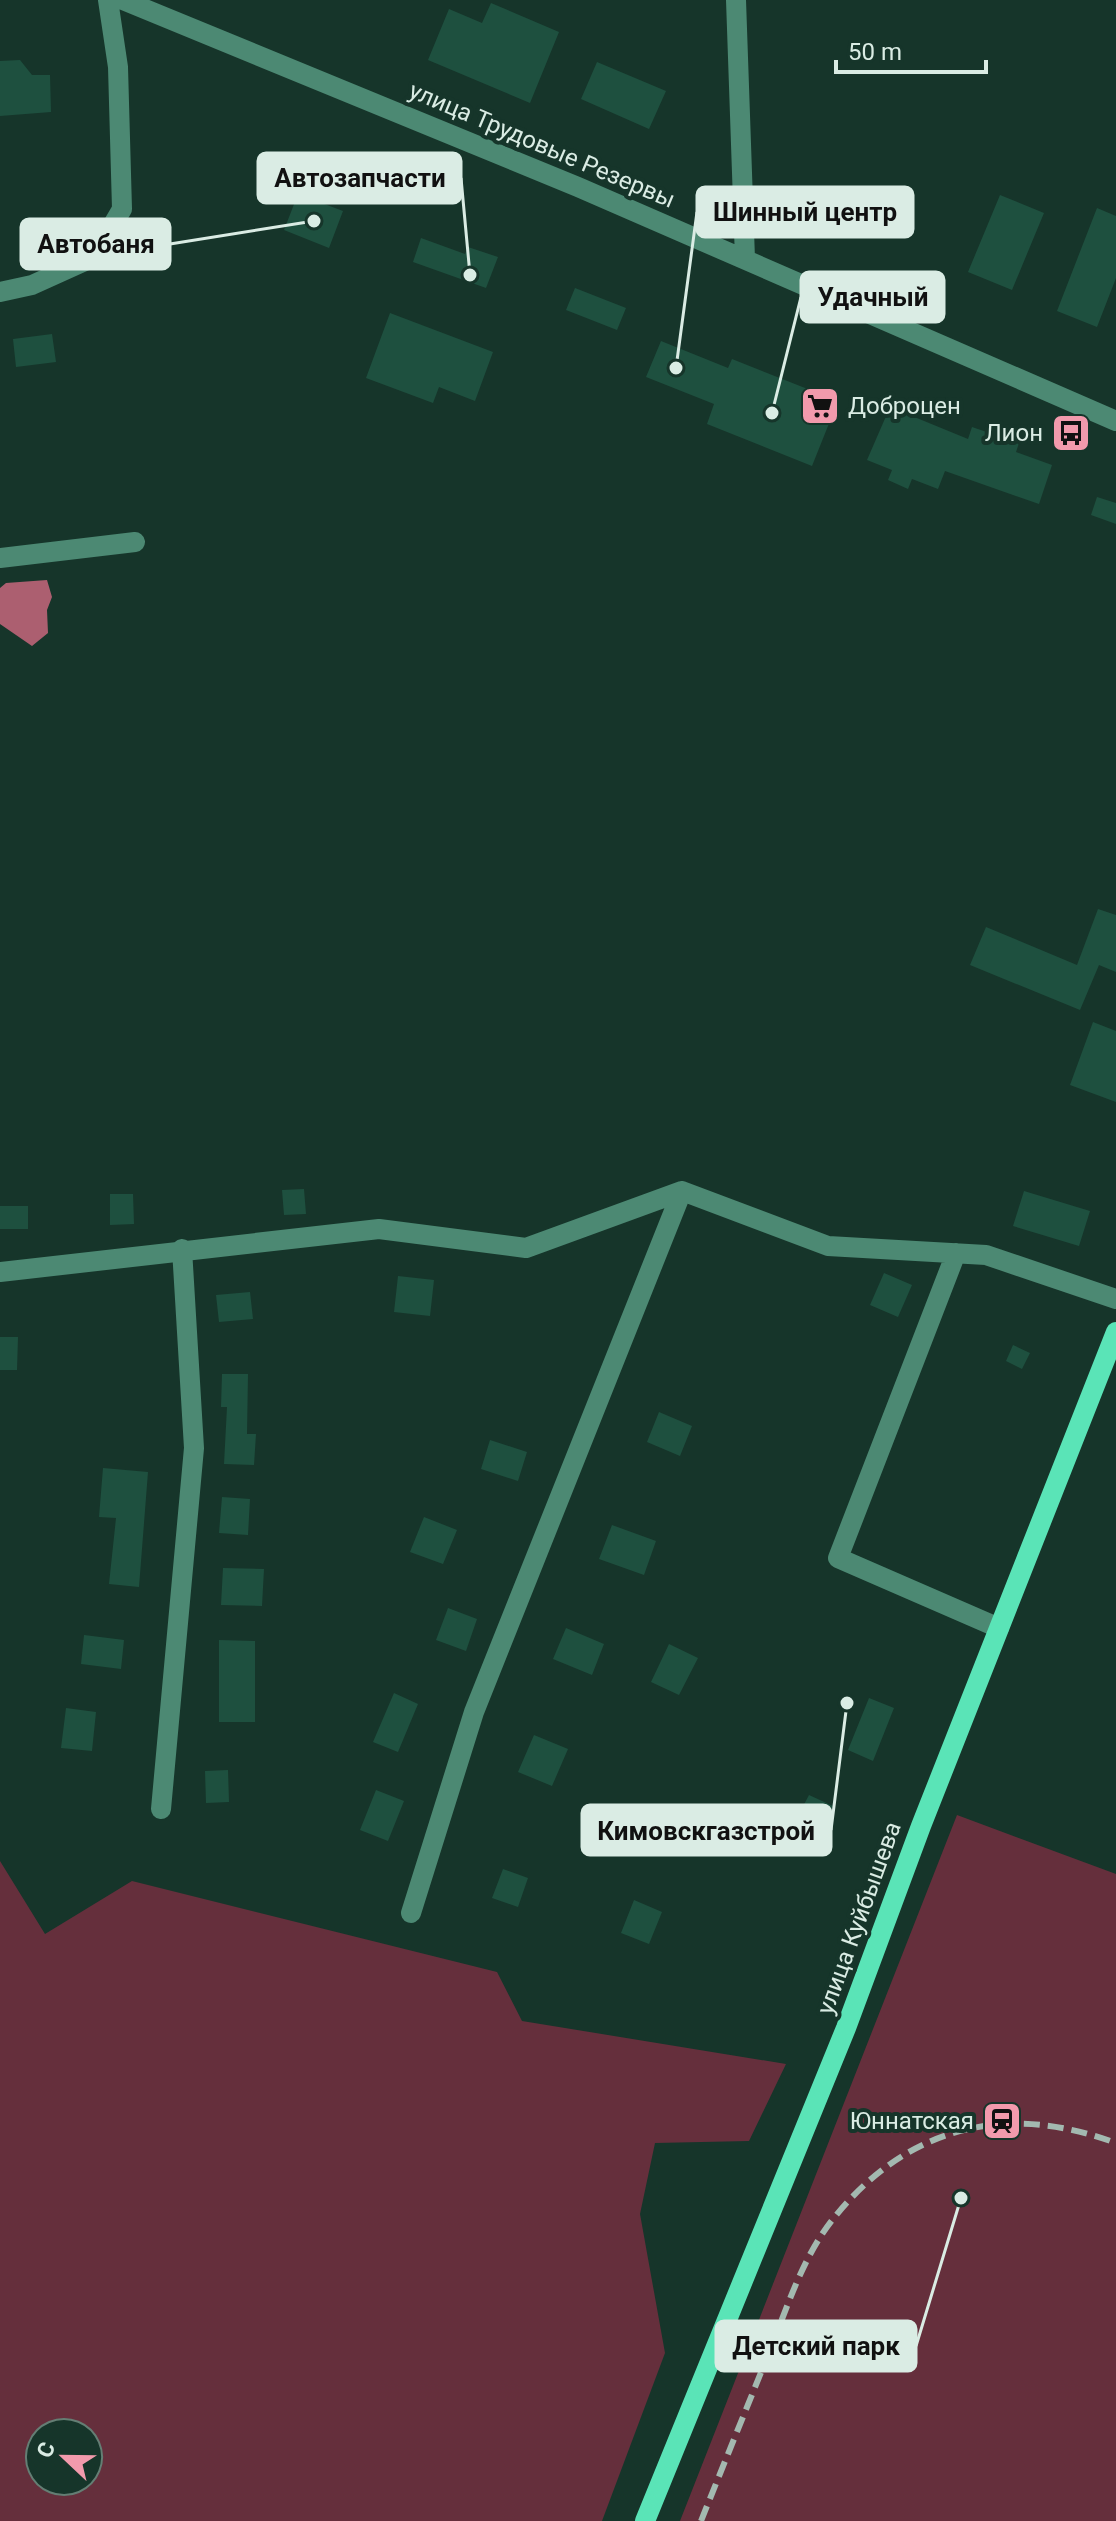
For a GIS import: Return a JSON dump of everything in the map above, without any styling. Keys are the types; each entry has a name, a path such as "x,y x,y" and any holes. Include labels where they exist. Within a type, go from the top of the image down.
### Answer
{"main road":[{"name":"улица Куйбышева","path":"645,2521 817,2101 1116,1332"}],"street":[{"path":"0,292 32,285 94,257 122,209 118,67 108,0"},
{"name":"улица Трудовые Резервы","path":"123,0 745,259 1116,421"},
{"path":"736,0 745,259"},
{"path":"0,558 135,542"},
{"path":"411,1913 474,1712 682,1191"},
{"path":"0,1272 379,1229 526,1248 682,1191 828,1246 986,1255 1116,1299"},
{"path":"161,1809 194,1448 182,1249"},
{"path":"956,1253 838,1558 999,1628"}],"shaded area":[{"path":"47,580 52,597 47,610 48,633 32,646 0,624 0,588 6,583"},
{"path":"957,1815 1116,1874 1116,2521 680,2521"},
{"path":"0,1861 45,1934 132,1881 497,1972 522,2021 786,2064 749,2141 655,2143 640,2214 665,2353 602,2521 0,2521"}],"building":[{"path":"491,3 559,32 530,103 428,60 449,9 482,23"},
{"path":"20,60 32,75 50,75 51,112 0,116 0,61"},
{"path":"597,62 666,91 649,129 581,99"},
{"path":"298,194 343,211 329,248 284,230"},
{"path":"1000,195 1044,213 1012,290 968,272"},
{"path":"1097,208 1116,216 1116,278 1097,327 1057,311"},
{"path":"421,238 465,254 468,247 498,257 486,288 413,262"},
{"path":"575,288 626,308 617,330 566,310"},
{"path":"390,313 493,352 475,401 439,387 433,403 366,378"},
{"path":"52,334 56,362 16,367 13,339"},
{"path":"661,341 728,368 732,359 838,401 812,466 707,424 714,404 646,377"},
{"path":"890,407 968,439 972,427 1019,443 1016,452 1052,465 1039,504 945,471 938,489 912,479 908,489 888,480 892,470 867,460"},
{"path":"1097,497 1116,503 1116,524 1091,515"},
{"path":"1098,909 1116,915 1116,972 1099,965 1080,1010 970,965 986,927 1077,965"},
{"path":"1093,1022 1116,1031 1116,1102 1070,1085"},
{"path":"304,1189 306,1214 284,1215 282,1190"},
{"path":"1024,1191 1090,1211 1079,1246 1013,1226"},
{"path":"110,1194 133,1194 134,1224 110,1225"},
{"path":"0,1206 28,1206 28,1229 0,1229"},
{"path":"884,1273 912,1285 898,1317 870,1305"},
{"path":"398,1276 434,1280 430,1316 394,1312"},
{"path":"250,1292 253,1319 219,1322 216,1295"},
{"path":"0,1337 18,1337 17,1370 0,1370"},
{"path":"1013,1345 1030,1353 1022,1369 1006,1361"},
{"path":"222,1374 248,1374 247,1434 256,1434 254,1465 224,1464 227,1407 221,1407"},
{"path":"659,1412 692,1426 680,1456 647,1442"},
{"path":"490,1440 527,1452 518,1481 481,1469"},
{"path":"103,1468 148,1472 139,1587 109,1584 116,1518 99,1517"},
{"path":"222,1497 250,1499 248,1535 219,1533"},
{"path":"424,1517 457,1530 443,1564 410,1552"},
{"path":"612,1525 656,1541 644,1575 599,1559"},
{"path":"223,1568 264,1569 262,1606 221,1605"},
{"path":"448,1608 477,1619 466,1651 436,1640"},
{"path":"566,1628 604,1644 592,1675 553,1659"},
{"path":"84,1635 124,1640 121,1669 81,1664"},
{"path":"219,1640 255,1641 255,1722 219,1722"},
{"path":"669,1644 698,1658 679,1695 651,1682"},
{"path":"394,1693 418,1704 398,1752 373,1742"},
{"path":"869,1698 894,1708 873,1761 848,1750"},
{"path":"66,1708 96,1712 92,1751 61,1748"},
{"path":"534,1735 568,1749 552,1786 518,1772"},
{"path":"228,1770 229,1802 206,1803 205,1771"},
{"path":"376,1790 404,1801 388,1841 360,1830"},
{"path":"809,1795 833,1806 825,1824 800,1812"},
{"path":"503,1869 528,1878 518,1907 492,1898"},
{"path":"634,1900 662,1912 649,1944 621,1933"}],"railway":[{"path":"701,2521 806,2262 833,2219 862,2187 893,2162 926,2143 961,2131 998,2125 1036,2124 1116,2143"}],"place":[{"name":"Автобаня","path":"314,221"},
{"name":"Автозапчасти","path":"470,275"},
{"name":"Шинный центр","path":"676,368"},
{"name":"Доброцен","path":"820,406"},
{"name":"Удачный","path":"772,413"},
{"name":"Лион","path":"1071,433"},
{"name":"Кимовскгазстрой","path":"847,1703"},
{"name":"Юннатская","path":"1002,2121"},
{"name":"Детский парк","path":"961,2198"}]}
